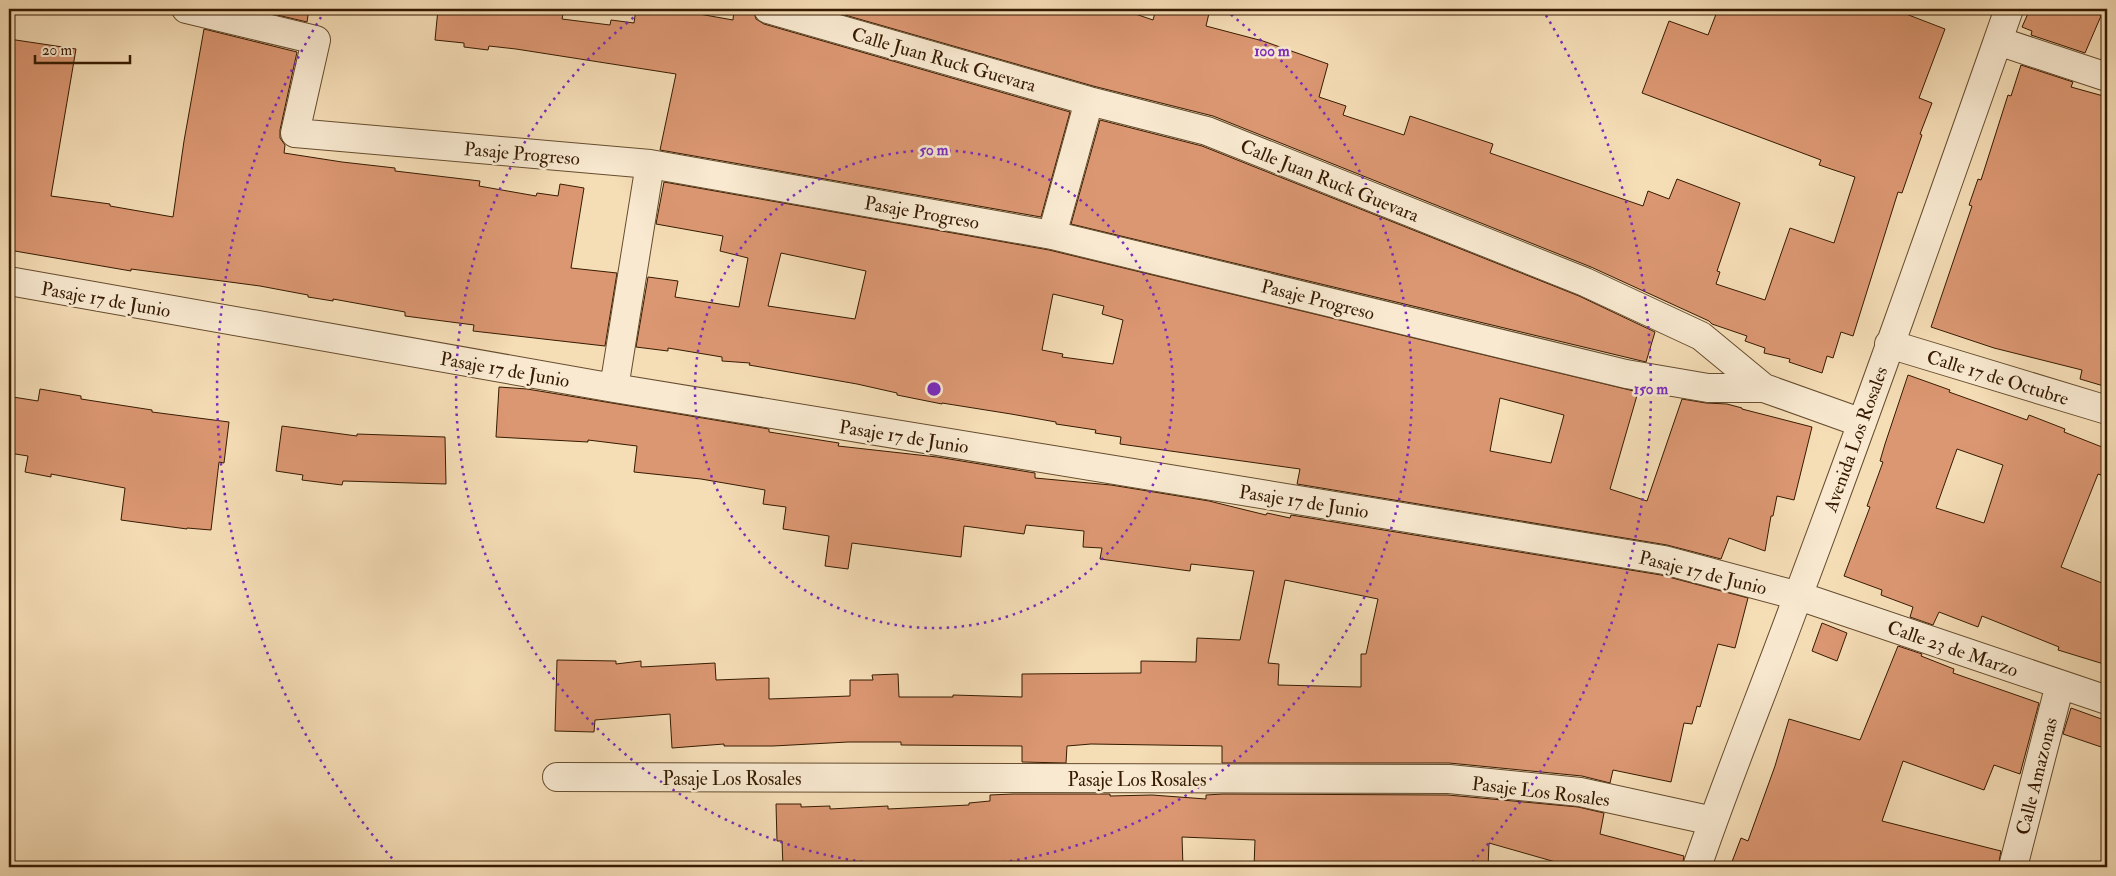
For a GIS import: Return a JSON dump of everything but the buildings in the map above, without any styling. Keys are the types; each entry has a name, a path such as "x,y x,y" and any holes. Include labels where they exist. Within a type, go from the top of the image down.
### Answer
{"street":[{"name":"Pasaje Progreso","path":"186,9 316,40 295,133 650,164 1052,235 1626,374 1708,388 1764,388"},
{"name":"Calle Juan Ruck Guevara","path":"768,9 1089,101 1207,131 1585,282 1701,336 1764,388 1862,423"},
{"name":"Avenida Los Rosales","path":"1697,867 1862,423 2009,9"},
{"path":"1998,40 2107,78"},
{"path":"1052,235 1089,101"},
{"path":"614,388 650,164"},
{"name":"Pasaje 17 de Junio","path":"9,282 614,388 1664,560 1798,596"},
{"name":"Calle 17 de Octubre","path":"1890,344 2107,410"},
{"name":"Calle 23 de Marzo","path":"1798,596 2107,700"},
{"name":"Calle Amazonas","path":"2013,867 2060,684"},
{"name":"Pasaje Los Rosales","path":"557,777 1449,779 1580,792 1713,821"}]}
